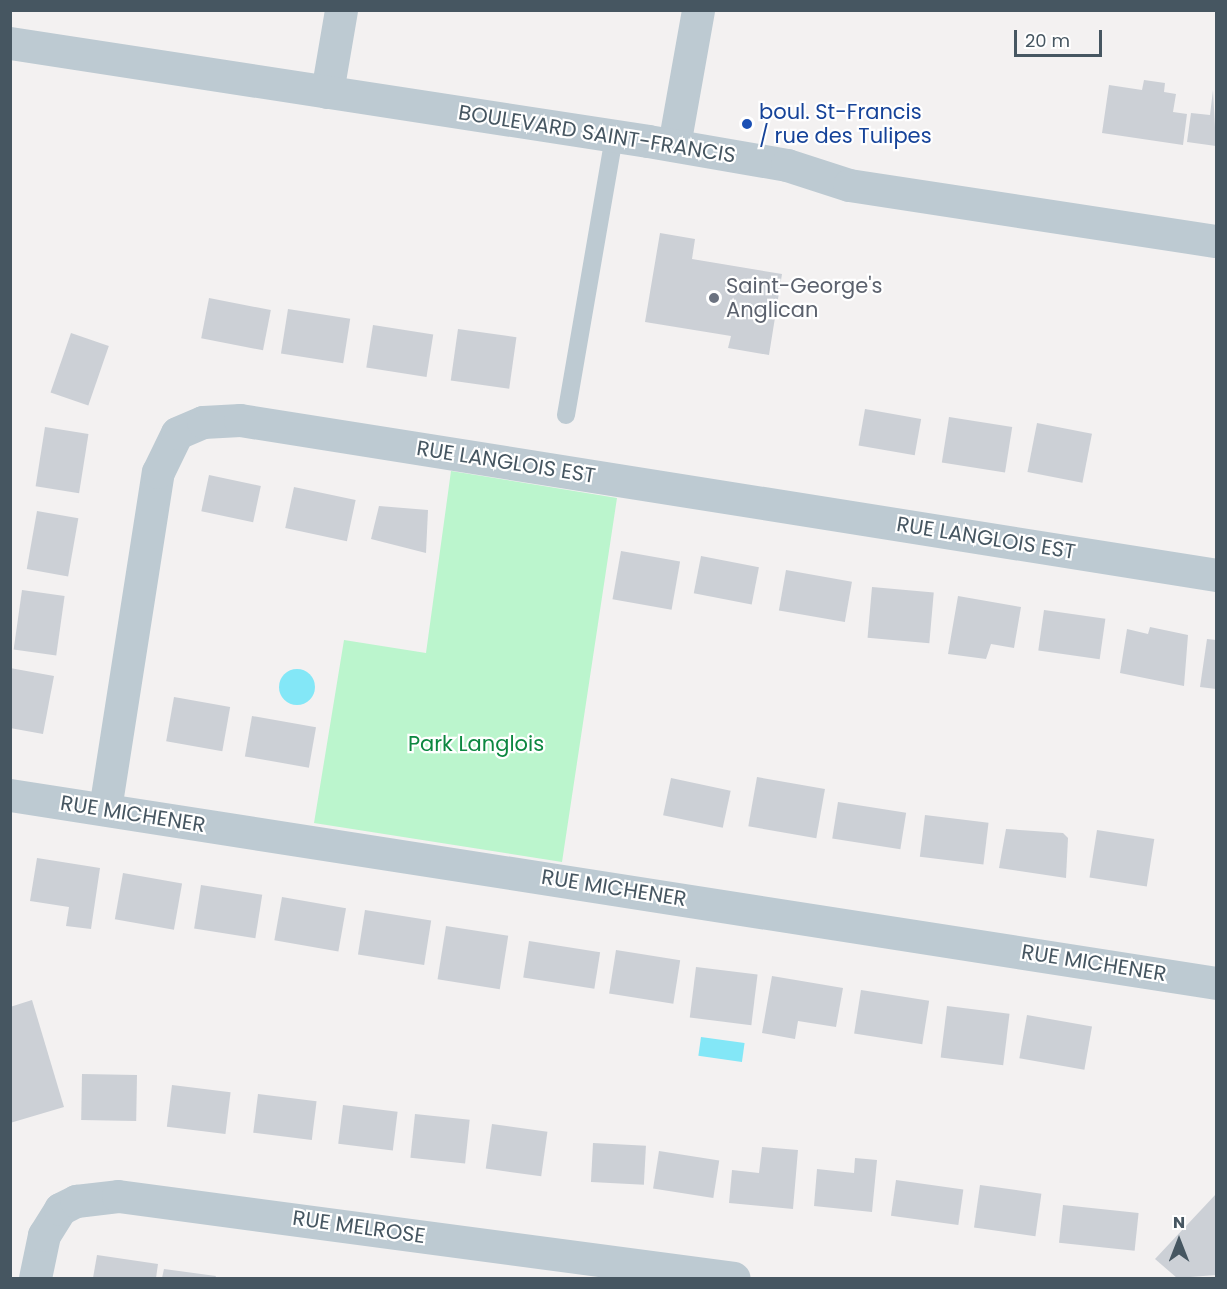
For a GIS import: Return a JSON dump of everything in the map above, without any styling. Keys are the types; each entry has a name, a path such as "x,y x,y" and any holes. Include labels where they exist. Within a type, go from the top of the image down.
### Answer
{"street":[{"path":"327,92 341,10"},
{"path":"674,145 698,10"},
{"name":"BOULEVARD SAINT-FRANCIS","path":"10,43 674,145 787,165 849,185 1216,241"},
{"name":"RUE LANGLOIS EST","path":"105,809 158,472 177,433 203,422 240,420 1216,575"},
{"name":"RUE MICHENER","path":"10,795 1216,982"},
{"name":"RUE MELROSE","path":"35,1278 44,1235 60,1209 76,1201 118,1196 734,1278"}],"lane":[{"path":"566,415 614,136"}],"green space":[{"name":"Park Langlois","path":"451,471 617,498 562,862 314,823 344,640 426,653"}],"water":[{"path":"297,669 310,674 315,687 310,700 297,705 284,700 279,687 284,674"},
{"path":"701,1037 745,1043 742,1062 698,1056"}],"building":[{"path":"1144,80 1165,83 1164,92 1176,94 1173,112 1187,114 1183,145 1102,133 1109,85 1142,90"},
{"path":"1213,90 1216,146 1187,142 1191,113 1210,115"},
{"name":"Saint-George's Anglican","path":"660,233 695,239 692,259 782,274 769,355 728,348 731,336 645,322"},
{"path":"209,298 271,310 263,350 201,338"},
{"path":"288,309 350,319 343,363 281,353"},
{"path":"373,325 433,335 427,377 366,367"},
{"path":"458,329 516,337 509,389 451,380"},
{"path":"71,333 109,346 88,406 50,393"},
{"path":"865,409 921,419 915,455 859,445"},
{"path":"949,417 1012,427 1005,472 942,462"},
{"path":"1037,423 1092,434 1082,483 1027,472"},
{"path":"45,427 88,434 79,493 36,486"},
{"path":"209,475 261,486 253,522 201,511"},
{"path":"294,487 356,500 347,541 285,528"},
{"path":"379,506 428,510 426,553 371,539"},
{"path":"37,511 78,518 68,576 27,569"},
{"path":"621,551 680,561 672,610 612,599"},
{"path":"701,556 759,567 752,605 694,593"},
{"path":"786,570 852,582 845,622 779,610"},
{"path":"872,587 934,592 929,643 868,638"},
{"path":"22,590 65,596 56,655 14,649"},
{"path":"958,596 1021,607 1014,648 991,644 986,659 948,654"},
{"path":"1044,610 1105,619 1100,659 1038,651"},
{"path":"1150,627 1188,635 1184,686 1120,673 1127,629 1148,634"},
{"path":"1207,639 1216,640 1216,689 1200,687"},
{"path":"10,668 54,676 43,734 10,728"},
{"path":"174,697 230,707 222,751 166,741"},
{"path":"252,716 316,727 309,768 245,756"},
{"path":"757,777 825,789 816,838 748,826"},
{"path":"671,778 731,791 723,828 663,815"},
{"path":"838,802 906,813 900,849 832,839"},
{"path":"925,815 989,823 983,864 920,857"},
{"path":"1006,829 1063,833 1068,838 1066,878 999,868"},
{"path":"1097,830 1154,839 1147,886 1089,877"},
{"path":"37,858 100,868 91,929 66,926 69,907 30,901"},
{"path":"123,873 182,883 174,930 115,919"},
{"path":"201,885 262,895 255,938 194,928"},
{"path":"282,897 346,908 338,952 274,940"},
{"path":"365,910 431,920 424,965 358,954"},
{"path":"446,926 508,936 500,989 438,979"},
{"path":"529,941 600,952 594,989 523,978"},
{"path":"616,950 680,960 673,1004 609,993"},
{"path":"696,967 758,975 751,1025 690,1018"},
{"path":"772,976 843,988 836,1027 798,1021 795,1039 762,1033"},
{"path":"861,990 929,1001 922,1044 854,1033"},
{"path":"32,1000 64,1107 10,1123 10,1007"},
{"path":"947,1006 1010,1014 1003,1065 941,1058"},
{"path":"1027,1015 1092,1026 1084,1070 1019,1058"},
{"path":"82,1074 137,1075 136,1121 81,1120"},
{"path":"172,1085 231,1092 225,1134 167,1127"},
{"path":"258,1094 317,1101 312,1140 253,1133"},
{"path":"343,1105 398,1112 393,1150 338,1144"},
{"path":"415,1114 470,1120 465,1164 410,1158"},
{"path":"492,1124 547,1132 541,1176 486,1169"},
{"path":"593,1143 646,1146 644,1185 591,1182"},
{"path":"762,1147 798,1150 793,1209 729,1203 732,1170 759,1173"},
{"path":"659,1151 719,1161 713,1198 653,1189"},
{"path":"855,1158 877,1160 872,1212 814,1206 817,1169 854,1173"},
{"path":"896,1180 963,1189 958,1225 891,1216"},
{"path":"980,1185 1041,1194 1035,1236 974,1228"},
{"path":"1216,1194 1216,1275 1177,1278 1155,1259"},
{"path":"1063,1205 1139,1213 1135,1251 1059,1243"},
{"path":"97,1255 158,1264 156,1278 93,1278"},
{"path":"164,1269 216,1276 215,1278 162,1278"}],"place":[{"name":"boul. St-Francis / rue des Tulipes","path":"747,124"},
{"name":"Saint-George's Anglican","path":"714,298"}]}
